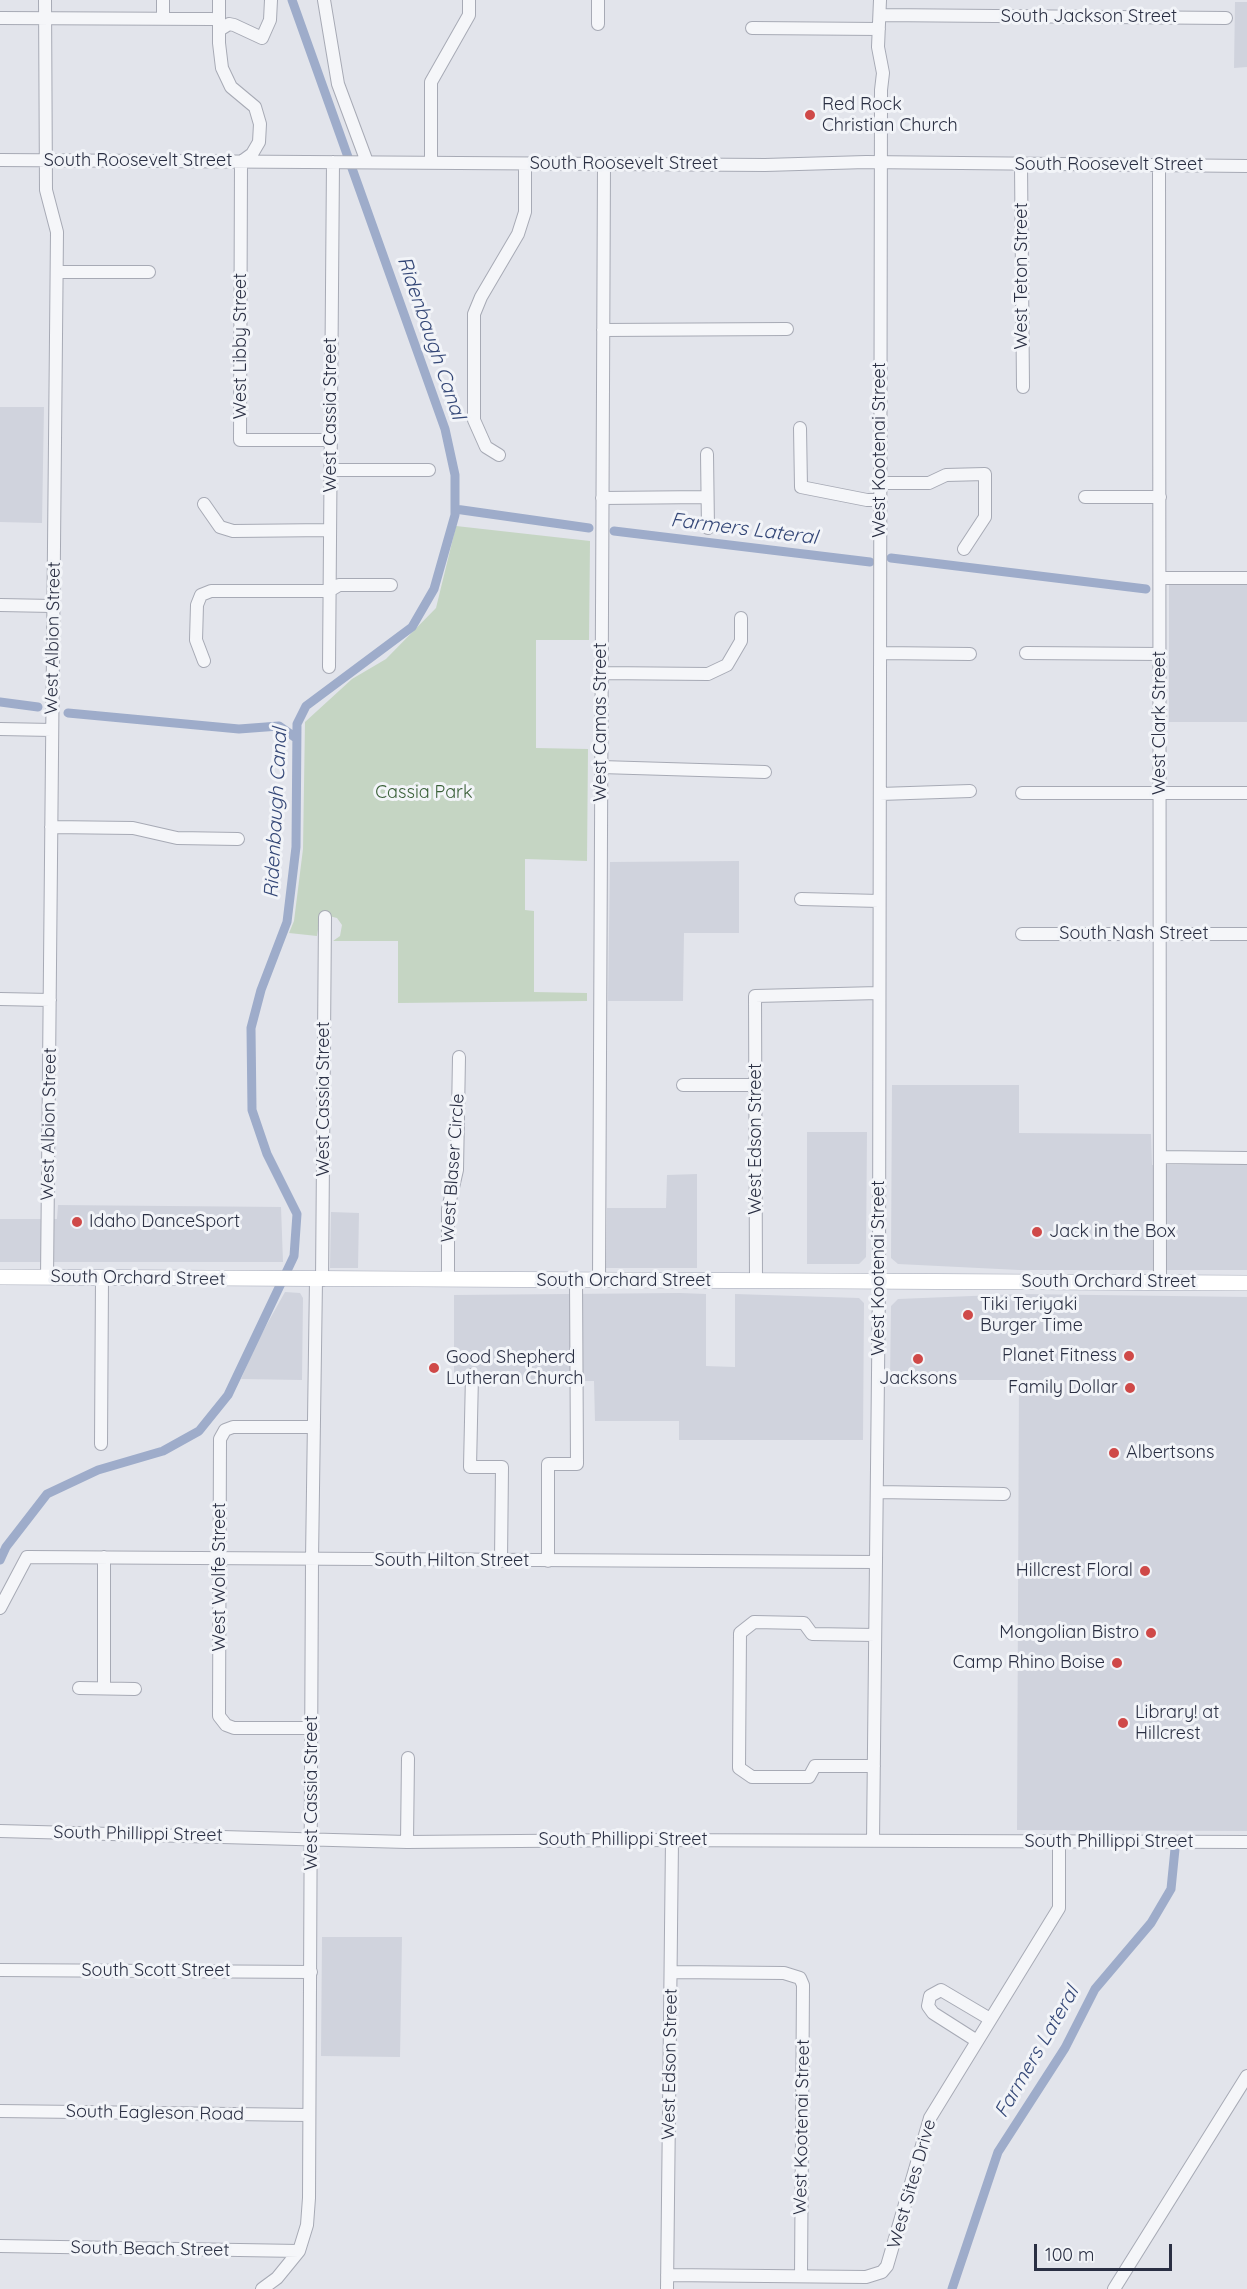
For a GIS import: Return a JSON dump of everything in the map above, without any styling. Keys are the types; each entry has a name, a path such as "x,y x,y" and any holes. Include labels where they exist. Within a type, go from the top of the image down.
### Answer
{"main road":[{"name":"South Orchard Street","path":"0,1277 1247,1283"}],"street":[{"name":"West Albion Street","path":"45,0 46,190 57,232 47,1278"},
{"path":"163,0 163,19"},
{"path":"219,0 219,43 226,78 238,95 255,107 260,124 259,142 252,154 241,162"},
{"path":"220,29 229,24 234,25 262,38 270,20 271,0"},
{"name":"West Cassia Street","path":"324,0 350,162 330,440 329,667"},
{"path":"432,163 431,82 469,15 469,0"},
{"path":"598,0 598,24"},
{"name":"West Kootenai Street","path":"873,1841 879,1281 880,90 883,73 878,47 880,0"},
{"name":"South Jackson Street","path":"880,15 1226,18"},
{"path":"0,18 212,19"},
{"path":"752,28 879,29"},
{"name":"South Roosevelt Street","path":"0,160 765,165 881,162 1247,166"},
{"name":"West Libby Street","path":"241,162 240,440 330,440"},
{"path":"499,455 486,447 474,420 474,314 525,212 525,164"},
{"name":"West Camas Street","path":"599,1280 601,767 606,497 603,330 604,164"},
{"name":"West Teton Street","path":"1021,165 1023,387"},
{"name":"West Clark Street","path":"1159,165 1160,1281"},
{"path":"57,272 149,272"},
{"path":"603,330 787,329"},
{"path":"800,428 801,487 867,500 880,500"},
{"path":"707,454 708,528"},
{"path":"330,470 429,470"},
{"path":"880,483 928,483 946,475 985,474 985,517 964,549"},
{"path":"606,497 707,496"},
{"path":"1085,497 1160,497"},
{"path":"204,504 220,527 232,531 330,530"},
{"path":"1160,578 1247,578"},
{"path":"204,661 196,640 197,605 201,595 211,591 329,591 339,585 391,585"},
{"path":"0,605 54,606"},
{"path":"602,674 708,674 727,665 741,641 741,618"},
{"path":"880,653 970,654"},
{"path":"1026,653 1160,654"},
{"path":"0,729 52,730"},
{"path":"601,767 765,772"},
{"path":"880,794 970,791"},
{"path":"1022,793 1247,793"},
{"path":"51,827 133,828 177,838 238,839"},
{"path":"801,900 879,901"},
{"name":"West Cassia Street","path":"262,2289 277,2278 299,2251 308,2207 312,1559 325,917"},
{"name":"South Nash Street","path":"1022,934 1247,934"},
{"name":"West Edson Street","path":"756,1281 755,996 879,993"},
{"path":"0,999 50,1000"},
{"name":"West Blaser Circle","path":"448,1280 448,1209 457,1170 459,1057"},
{"path":"683,1085 756,1085"},
{"path":"1160,1157 1247,1158"},
{"path":"102,1278 102,1444"},
{"path":"548,1561 548,1464 577,1464 576,1280"},
{"path":"471,1375 470,1467 502,1467 501,1561"},
{"name":"West Wolfe Street","path":"312,1728 234,1728 226,1725 219,1716 220,1439 225,1430 233,1426 314,1427"},
{"path":"877,1492 1004,1494"},
{"name":"South Hilton Street","path":"0,1608 27,1557 876,1562"},
{"path":"104,1557 104,1688"},
{"path":"874,1766 815,1766 808,1777 752,1776 739,1768 740,1633 754,1622 804,1623 812,1634 875,1635"},
{"path":"79,1688 135,1689"},
{"path":"407,1842 408,1758"},
{"name":"South Phillippi Street","path":"0,1831 407,1842 672,1840 1247,1842"},
{"name":"West Edson Street","path":"667,2289 672,1840"},
{"name":"West Sites Drive","path":"667,2276 866,2277 882,2272 887,2266 928,2121 1059,1908 1059,1842"},
{"name":"South Scott Street","path":"0,1970 311,1972"},
{"name":"West Kootenai Street","path":"671,1972 784,1973 800,1978 804,1992 801,2276"},
{"path":"977,2041 933,2013 928,2006 930,1996 941,1990 990,2019"},
{"path":"1114,2289 1247,2076"},
{"name":"South Eagleson Road","path":"0,2111 309,2115"},
{"name":"South Beach Street","path":"0,2246 299,2251"}],"shaded area":[{"path":"1235,2 1247,2 1247,67 1234,68"},
{"path":"0,407 44,407 42,523 0,522"},
{"path":"1247,584 1247,722 1169,722 1169,585"},
{"path":"739,861 739,933 684,933 683,1001 608,1001 610,862"},
{"path":"892,1085 1019,1085 1019,1133 1151,1134 1152,1165 1247,1164 1247,1270 1019,1270 898,1264 891,1258"},
{"path":"807,1132 867,1132 866,1257 859,1264 807,1264"},
{"path":"697,1174 697,1268 606,1268 607,1208 666,1208 667,1175"},
{"path":"58,1205 281,1207 283,1262 0,1262 0,1219 57,1219"},
{"path":"331,1212 359,1213 358,1268 330,1268"},
{"path":"285,1292 300,1293 303,1298 302,1380 241,1379 257,1342"},
{"path":"706,1294 706,1366 735,1367 735,1294 859,1298 864,1303 863,1440 679,1440 679,1421 595,1421 594,1381 454,1382 454,1295"},
{"path":"1021,1294 1247,1297 1247,1831 1017,1830 1019,1380 890,1380 891,1306 898,1299"},
{"path":"322,1937 402,1937 400,2057 321,2056"}],"green space":[{"name":"Cassia Park","path":"456,526 590,541 589,640 536,640 536,748 588,749 587,861 525,859 525,910 534,911 534,992 587,993 587,1001 398,1003 398,941 333,941 340,936 342,925 337,918 329,916 319,923 317,936 289,933 294,921 303,849 305,722 352,679 386,659 436,608"}],"waterway":[{"name":"Ridenbaugh Canal","path":"0,1560 6,1547 47,1494 98,1470 163,1451 199,1431 228,1395 294,1256 297,1214 267,1154 252,1110 251,1028 261,990 287,922 296,847 297,724 306,706 412,627 434,589 455,515 455,475 445,429 292,0"},
{"name":"Farmers Lateral","path":"455,509 589,528"},
{"name":"Farmers Lateral","path":"614,531 870,562"},
{"name":"Farmers Lateral","path":"891,558 1146,589"},
{"path":"0,702 38,707"},
{"path":"68,713 239,729 279,726 296,738"},
{"name":"Farmers Lateral","path":"952,2289 998,2152 1065,2048 1095,1989 1151,1923 1171,1889 1175,1849"}],"place":[{"name":"Red Rock Christian Church","path":"810,115"},
{"name":"Idaho DanceSport","path":"77,1222"},
{"name":"Jack in the Box","path":"1037,1232"},
{"name":"Tiki Teriyaki Burger Time","path":"968,1315"},
{"name":"Planet Fitness","path":"1129,1356"},
{"name":"Jacksons","path":"918,1359"},
{"name":"Good Shepherd Lutheran Church","path":"434,1368"},
{"name":"Family Dollar","path":"1130,1388"},
{"name":"Albertsons","path":"1114,1453"},
{"name":"Hillcrest Floral","path":"1145,1571"},
{"name":"Mongolian Bistro","path":"1151,1633"},
{"name":"Camp Rhino Boise","path":"1117,1663"},
{"name":"Library! at Hillcrest","path":"1123,1723"}]}
